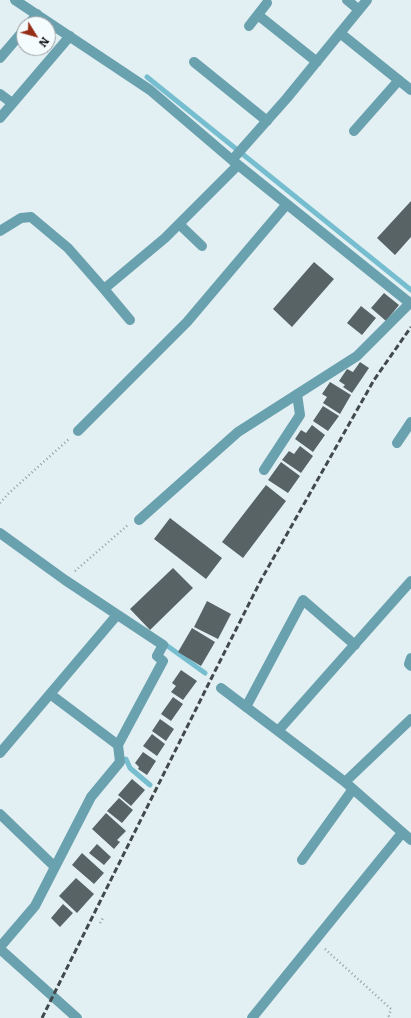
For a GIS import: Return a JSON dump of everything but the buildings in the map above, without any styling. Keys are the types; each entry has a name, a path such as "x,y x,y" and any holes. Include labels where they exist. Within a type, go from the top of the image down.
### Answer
{"street":[{"path":"15,0 150,90 235,163 411,304 357,356 238,432 140,520"},
{"path":"347,0 359,10"},
{"path":"104,288 165,238 235,163 267,121 367,0"},
{"path":"249,26 267,2"},
{"path":"258,15 317,62"},
{"path":"340,33 411,90"},
{"path":"0,118 70,36"},
{"path":"0,58 16,39"},
{"path":"194,62 267,121"},
{"path":"354,131 399,80"},
{"path":"0,94 12,103"},
{"path":"78,430 187,322 287,204"},
{"path":"0,231 21,218 32,217 68,248 130,320"},
{"path":"179,224 202,246"},
{"path":"264,470 300,415 297,394"},
{"path":"397,443 411,422"},
{"path":"0,533 65,580 163,645 157,656 163,661 118,745 120,762 91,797 35,906 0,948 77,1018"},
{"path":"278,731 411,581"},
{"path":"246,707 303,600 355,645"},
{"path":"0,753 117,614"},
{"path":"411,658 409,664 411,666"},
{"path":"222,688 349,786 411,840"},
{"path":"50,694 118,745"},
{"path":"302,860 349,786 411,719"},
{"path":"0,814 55,867"},
{"path":"252,1018 402,833"}],"path":[{"path":"0,503 78,430"},
{"path":"65,580 137,517 140,520"},
{"path":"100,923 103,918"},
{"path":"315,940 391,1009 391,1018"}],"waterway":[{"path":"147,77 411,290"},
{"path":"162,642 205,673"},
{"path":"126,759 130,768 150,785"}],"railway":[{"path":"42,1018 261,580 374,380 411,327"}]}
